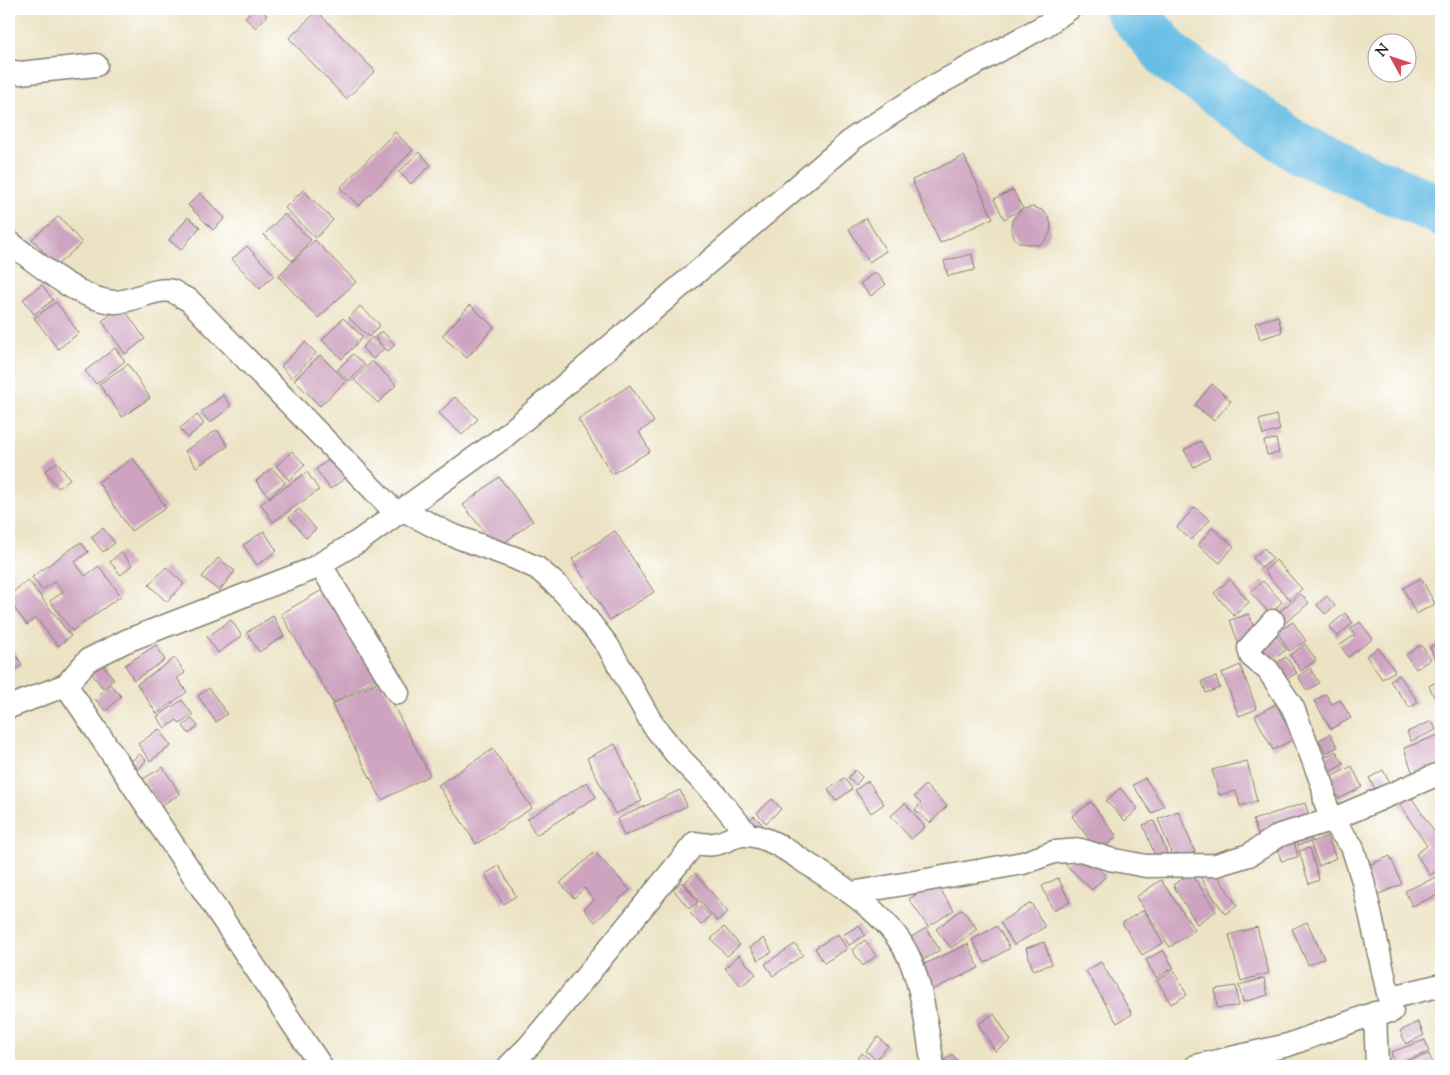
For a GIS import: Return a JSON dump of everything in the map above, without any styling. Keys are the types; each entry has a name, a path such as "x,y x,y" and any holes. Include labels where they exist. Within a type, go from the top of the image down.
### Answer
{"street":[{"path":"9,707 66,685 88,660 118,645 310,570 359,541 504,436 854,138 932,88 1046,25 1069,9"},
{"path":"9,71 20,73 96,65"},
{"path":"9,242 73,287 98,300 116,302 162,291 172,292 189,300 400,512 449,534 537,568 558,586 580,610 608,646 653,725 676,754 714,793 748,834"},
{"path":"320,564 398,693"},
{"path":"1273,621 1249,648 1252,656 1268,670 1293,708 1323,786 1325,801 1332,820 1352,846 1363,881 1382,1005 1377,1066"},
{"path":"66,685 321,1066"},
{"path":"852,893 1023,863 1054,852 1063,851 1081,850 1109,859 1146,866 1216,865 1248,855 1280,834 1332,820 1441,773"},
{"path":"509,1066 530,1045 696,843 715,844 734,835 748,834 775,844 852,893 874,912 897,938 911,961 922,999 933,1066"},
{"path":"1196,1066 1288,1045 1382,1005 1441,984"}],"building":[{"path":"253,9 260,9 267,15 256,28 245,18"},
{"path":"317,11 375,71 346,99 289,38"},
{"path":"395,132 413,150 359,206 340,188"},
{"path":"419,152 431,165 411,184 399,172"},
{"path":"964,156 993,218 940,243 912,180"},
{"path":"303,190 333,220 316,238 285,208"},
{"path":"1013,190 1023,209 1033,207 1042,210 1048,216 1051,224 1050,233 1045,241 1038,245 1020,243 1014,237 1011,229 1012,220 1022,209 1004,219 994,199"},
{"path":"200,193 225,218 213,230 188,205"},
{"path":"284,214 311,240 292,261 264,235"},
{"path":"59,216 82,243 56,266 32,239"},
{"path":"188,217 200,227 181,250 169,240"},
{"path":"866,218 886,251 869,262 849,229"},
{"path":"315,240 356,282 318,318 278,276"},
{"path":"247,246 274,275 260,289 232,259"},
{"path":"972,254 975,270 948,276 944,261"},
{"path":"875,272 886,284 871,296 860,284"},
{"path":"42,285 53,300 34,314 23,299"},
{"path":"56,302 79,333 58,349 34,318"},
{"path":"470,305 494,327 467,358 442,336"},
{"path":"122,306 145,339 125,354 102,321"},
{"path":"360,306 380,325 369,337 349,318"},
{"path":"1278,316 1282,332 1260,339 1255,323"},
{"path":"343,318 363,337 342,359 322,340"},
{"path":"382,331 395,345 388,351 375,337"},
{"path":"372,337 384,349 373,359 362,348"},
{"path":"305,342 316,353 292,378 281,366"},
{"path":"115,348 125,361 96,384 85,371"},
{"path":"353,354 365,365 349,381 337,370"},
{"path":"320,355 346,381 320,406 294,380"},
{"path":"372,361 396,385 378,403 354,380"},
{"path":"128,364 150,398 122,417 99,384"},
{"path":"1212,384 1231,401 1214,421 1195,405"},
{"path":"630,385 654,422 639,432 650,451 612,474 578,419"},
{"path":"223,395 231,406 210,423 201,412"},
{"path":"455,397 478,419 462,435 439,413"},
{"path":"197,415 204,424 187,438 180,428"},
{"path":"1276,415 1280,430 1263,435 1259,420"},
{"path":"217,430 228,446 196,467 185,451"},
{"path":"1276,439 1279,453 1267,455 1264,441"},
{"path":"1201,441 1210,458 1194,467 1184,450"},
{"path":"292,451 305,465 289,480 276,466"},
{"path":"333,457 347,477 330,489 316,469"},
{"path":"133,458 166,508 131,531 98,482"},
{"path":"57,462 70,479 58,488 45,471"},
{"path":"272,468 285,483 269,497 256,481"},
{"path":"307,472 319,490 273,522 261,504"},
{"path":"499,477 533,521 497,548 463,505"},
{"path":"1195,507 1210,520 1191,540 1177,527"},
{"path":"299,509 316,529 306,538 289,517"},
{"path":"103,528 115,543 103,552 91,537"},
{"path":"1212,528 1234,546 1220,563 1198,545"},
{"path":"264,531 277,551 257,565 243,545"},
{"path":"615,531 654,592 610,620 572,559"},
{"path":"81,542 88,552 75,562 85,576 99,566 121,596 72,631 50,601 63,592 55,581 42,590 32,577"},
{"path":"1264,548 1273,559 1262,568 1253,558"},
{"path":"121,552 132,565 121,575 110,562"},
{"path":"218,558 235,571 219,591 202,577"},
{"path":"1276,560 1302,589 1290,600 1264,571"},
{"path":"166,567 184,584 167,602 149,585"},
{"path":"1421,578 1435,604 1416,614 1403,588"},
{"path":"1230,579 1249,602 1234,616 1214,593"},
{"path":"28,580 71,636 58,646 36,618 27,625 9,601 9,595"},
{"path":"1263,581 1282,602 1270,614 1250,592"},
{"path":"327,587 379,677 333,703 281,614"},
{"path":"1301,594 1309,603 1283,625 1275,615"},
{"path":"1327,596 1335,606 1325,614 1317,605"},
{"path":"1345,613 1353,623 1337,637 1329,627"},
{"path":"1249,614 1257,636 1238,642 1230,620"},
{"path":"273,616 284,636 259,652 247,632"},
{"path":"231,620 242,636 218,653 207,637"},
{"path":"1293,622 1306,641 1289,651 1277,632"},
{"path":"1360,622 1373,639 1348,657 1340,645 1355,635 1350,629"},
{"path":"1274,632 1286,650 1271,661 1259,642"},
{"path":"9,642 22,665 9,673"},
{"path":"1441,642 1441,661 1436,663 1430,647"},
{"path":"1305,644 1316,660 1301,671 1290,655"},
{"path":"156,645 165,660 134,680 125,665"},
{"path":"1421,645 1431,659 1416,669 1406,655"},
{"path":"1378,648 1395,671 1382,679 1366,656"},
{"path":"1286,657 1297,673 1287,679 1276,663"},
{"path":"175,658 185,673 177,678 187,692 157,714 137,684"},
{"path":"102,664 114,679 103,688 91,673"},
{"path":"1240,665 1257,709 1239,716 1222,673"},
{"path":"1310,668 1319,683 1307,691 1298,676"},
{"path":"1399,675 1418,702 1410,708 1390,681"},
{"path":"1216,677 1220,688 1206,693 1202,681"},
{"path":"1441,679 1441,698 1436,701 1429,686"},
{"path":"380,680 430,775 382,800 332,705"},
{"path":"110,684 121,696 106,711 95,699"},
{"path":"209,688 227,714 216,722 198,696"},
{"path":"1326,694 1332,704 1340,700 1351,718 1331,729 1314,701"},
{"path":"182,700 193,715 180,724 177,720 165,728 157,717"},
{"path":"1276,704 1294,739 1273,750 1255,716"},
{"path":"192,719 198,726 189,734 183,726"},
{"path":"1432,721 1436,730 1411,741 1407,732"},
{"path":"159,729 171,746 150,761 138,744"},
{"path":"1330,734 1338,747 1326,753 1319,740"},
{"path":"1439,735 1441,763 1413,774 1404,748"},
{"path":"615,744 642,801 615,814 587,758"},
{"path":"493,749 532,808 476,844 438,785"},
{"path":"1336,751 1344,764 1328,773 1320,760"},
{"path":"139,754 146,760 139,769 131,762"},
{"path":"1247,761 1257,801 1240,806 1236,791 1219,795 1212,770"},
{"path":"1352,766 1362,787 1339,799 1329,778"},
{"path":"163,767 180,794 160,806 143,779"},
{"path":"855,770 862,777 856,785 848,778"},
{"path":"1383,770 1392,788 1378,795 1369,778"},
{"path":"844,778 852,789 836,801 828,790"},
{"path":"1145,778 1164,806 1152,814 1133,785"},
{"path":"868,781 884,804 871,813 855,790"},
{"path":"587,782 596,797 536,835 527,819"},
{"path":"925,785 947,806 930,823 915,810 921,803 914,797"},
{"path":"1120,788 1138,809 1125,821 1106,801"},
{"path":"680,790 687,806 624,836 617,819"},
{"path":"1409,794 1441,842 1441,868 1430,875 1416,854 1427,846 1398,802"},
{"path":"772,799 781,809 766,823 757,813"},
{"path":"1091,802 1117,837 1098,851 1072,816"},
{"path":"905,803 925,827 911,839 891,816"},
{"path":"1305,803 1311,821 1259,838 1253,820"},
{"path":"1178,811 1195,852 1175,861 1158,819"},
{"path":"754,816 763,825 755,832 746,823"},
{"path":"1154,821 1169,858 1158,863 1143,825"},
{"path":"1309,831 1312,842 1327,836 1336,858 1319,866 1310,842 1298,845 1295,834"},
{"path":"1293,836 1298,857 1281,861 1276,840"},
{"path":"1310,848 1319,880 1309,884 1299,851"},
{"path":"1079,850 1106,876 1092,890 1065,864"},
{"path":"595,852 630,890 595,922 584,909 594,900 584,888 574,898 560,883"},
{"path":"1390,856 1402,884 1377,895 1364,867"},
{"path":"1211,865 1237,906 1225,914 1198,874"},
{"path":"499,866 516,896 503,904 485,874"},
{"path":"695,873 728,912 717,921 684,883"},
{"path":"1191,873 1216,911 1197,924 1173,885"},
{"path":"1441,875 1441,903 1438,895 1412,906 1405,891"},
{"path":"1058,878 1070,902 1053,910 1042,886"},
{"path":"1161,880 1195,930 1170,947 1136,897"},
{"path":"682,882 698,902 689,909 673,889"},
{"path":"935,882 954,910 928,927 909,899"},
{"path":"1031,903 1045,927 1014,945 1000,922"},
{"path":"699,905 710,916 701,925 690,913"},
{"path":"962,909 977,929 951,948 936,929"},
{"path":"1144,910 1163,943 1142,955 1122,923"},
{"path":"1307,922 1324,958 1308,965 1292,929"},
{"path":"859,925 865,935 849,945 843,935"},
{"path":"997,926 1010,948 985,963 972,940"},
{"path":"724,927 740,945 727,956 711,939"},
{"path":"1257,927 1269,973 1241,981 1229,935"},
{"path":"926,928 940,950 918,963 905,941"},
{"path":"838,934 847,949 824,963 815,948"},
{"path":"764,938 772,952 758,960 750,947"},
{"path":"865,940 876,956 863,966 852,950"},
{"path":"1044,942 1052,964 1033,970 1026,948"},
{"path":"795,944 803,955 773,976 765,964"},
{"path":"968,944 979,968 927,992 916,968"},
{"path":"1163,950 1174,968 1156,978 1146,960"},
{"path":"739,955 756,974 741,986 725,968"},
{"path":"1101,962 1132,1014 1117,1023 1086,971"},
{"path":"1174,971 1187,995 1171,1004 1157,980"},
{"path":"1264,978 1268,995 1243,1002 1239,985"},
{"path":"1236,986 1238,1006 1217,1008 1215,989"},
{"path":"994,1014 1011,1041 995,1051 978,1024"},
{"path":"1418,1022 1424,1035 1406,1044 1400,1031"},
{"path":"878,1037 888,1046 876,1060 866,1051"},
{"path":"1425,1040 1429,1052 1395,1064 1391,1052"},
{"path":"862,1053 874,1063 871,1066 858,1066 854,1062"},
{"path":"952,1054 962,1066 938,1066"},
{"path":"1429,1054 1433,1065 1393,1066"}],"waterway":[{"path":"1129,9 1173,60 1300,149 1441,211"}]}
